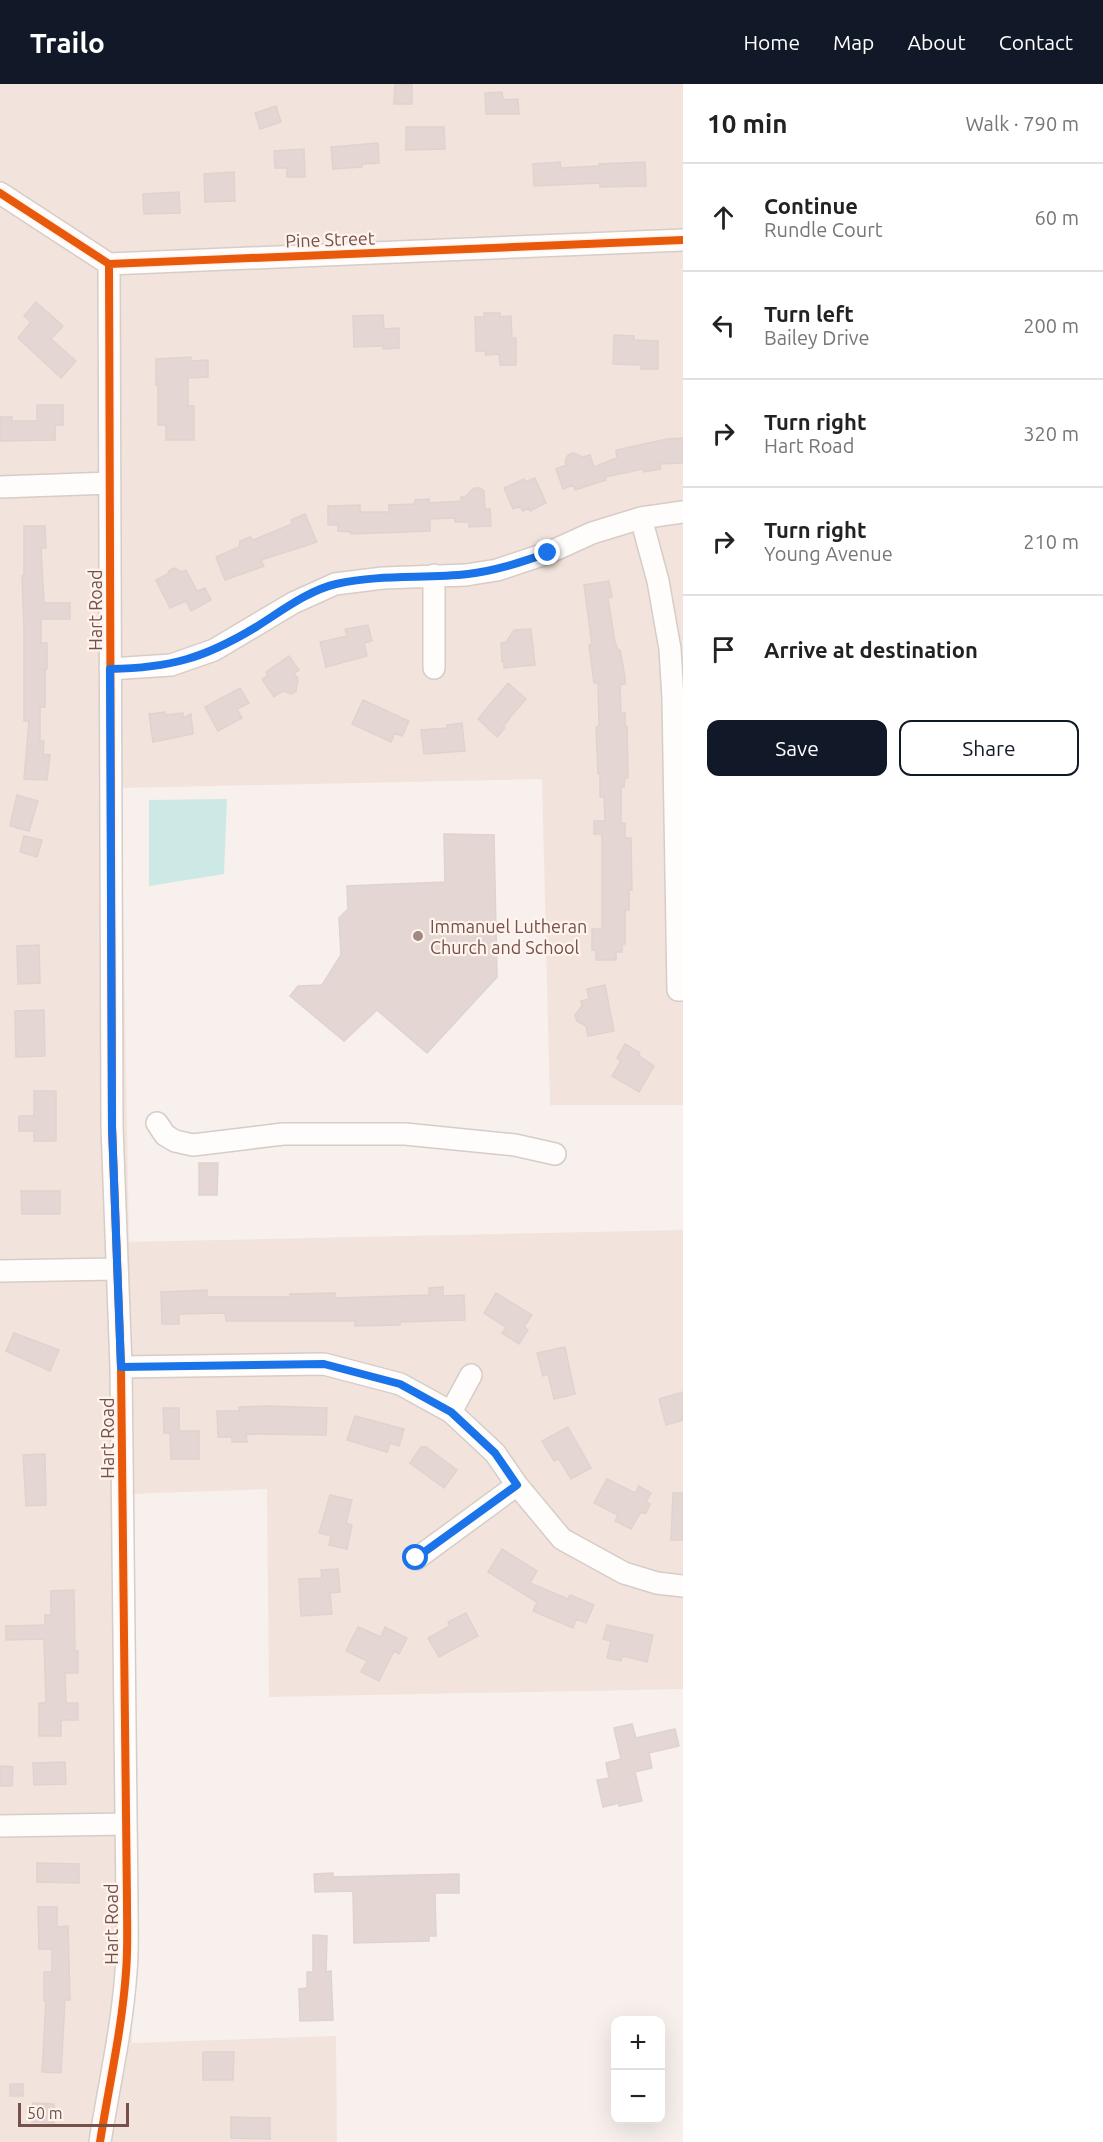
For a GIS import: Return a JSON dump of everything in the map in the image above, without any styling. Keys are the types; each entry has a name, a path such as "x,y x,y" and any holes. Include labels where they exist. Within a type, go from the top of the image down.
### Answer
{"street":[{"path":"0,193 109,264"},
{"name":"Pine Street","path":"109,264 683,240"},
{"name":"Hart Road","path":"100,2142 120,2030 126,1971 121,1367 112,1127 109,264"},
{"path":"0,487 110,483"},
{"path":"110,669 171,665 214,651 293,603 335,584 383,578 466,574 497,570 641,518 683,512"},
{"path":"641,518 658,581 670,649 680,990"},
{"path":"434,575 434,668"},
{"path":"157,1123 165,1135 175,1141 193,1145 283,1134 405,1134 515,1145 555,1154"},
{"path":"0,1271 117,1269"},
{"path":"121,1367 324,1364 400,1384 451,1412 495,1453 517,1485 562,1539 624,1573 657,1583 683,1586"},
{"path":"451,1412 471,1375"},
{"path":"416,1558 517,1485"},
{"path":"0,1826 126,1824"}],"shaded area":[{"path":"0,84 683,84 683,1105 550,1105 542,779 121,788 129,1242 683,1230 683,1689 269,1697 267,1489 129,1494 132,2043 336,2036 337,2142 0,2142"}],"water":[{"path":"227,799 224,874 149,886 149,800"}],"building":[{"path":"395,84 412,85 412,104 394,104"},
{"path":"502,92 503,100 518,99 519,114 486,114 485,93"},
{"path":"276,106 281,122 260,129 255,113"},
{"path":"406,127 444,127 445,149 406,150"},
{"path":"378,143 379,163 333,169 331,147"},
{"path":"304,149 305,177 287,177 287,168 275,168 274,151"},
{"path":"560,162 561,168 645,162 646,186 600,187 600,183 534,186 533,164"},
{"path":"234,172 235,201 205,202 204,174"},
{"path":"179,192 180,213 144,214 143,194"},
{"path":"36,302 63,326 51,339 76,361 61,378 18,338 31,322 24,316"},
{"path":"484,313 500,313 500,317 511,316 512,338 516,338 516,365 500,365 499,354 486,355 485,351 476,351 475,317 484,317"},
{"path":"383,315 384,329 399,328 399,348 354,347 353,316"},
{"path":"614,335 634,336 634,340 658,341 658,369 641,369 641,365 613,364"},
{"path":"191,357 191,361 208,360 208,377 188,378 188,406 194,406 194,440 166,440 166,425 158,425 156,359"},
{"path":"37,405 63,405 63,425 55,425 55,440 0,441 0,417 12,417 12,421 37,421"},
{"path":"683,438 683,463 660,464 661,469 644,472 643,469 605,477 606,480 575,490 573,485 563,489 556,469 567,465 565,462 568,455 573,453 583,457 590,455 594,467 617,458 616,450 667,439"},
{"path":"535,478 546,503 530,511 529,508 523,511 520,506 513,509 504,488 524,479 525,482"},
{"path":"474,488 484,491 485,509 490,509 491,526 469,527 469,522 455,522 455,518 430,519 430,531 351,534 351,532 338,531 338,525 328,525 328,506 360,505 360,512 389,512 389,505 414,504 415,500 429,499 429,503 461,501 461,497 466,496"},
{"path":"305,514 317,542 261,560 264,566 225,580 216,557 239,547 240,541 250,537 253,540 292,524 291,520"},
{"path":"24,526 45,526 46,548 41,548 44,603 70,603 70,619 41,619 41,643 47,643 47,669 45,669 45,707 40,707 40,741 44,741 43,754 50,755 47,780 24,779 29,721 24,721 22,576 24,576"},
{"path":"174,568 182,572 186,570 197,591 205,588 211,600 191,611 186,601 170,608 156,580"},
{"path":"609,581 612,597 608,598 615,642 620,650 625,677 625,684 620,685 621,713 625,713 625,726 627,726 628,778 625,778 624,787 621,786 621,823 625,823 625,838 631,838 632,890 629,890 629,910 625,910 625,944 622,944 622,952 616,952 616,960 596,960 596,950 592,950 592,929 602,929 602,834 594,834 594,821 605,821 604,797 600,797 600,774 598,774 596,727 599,726 598,683 594,683 589,645 592,645 584,585"},
{"path":"368,625 372,641 364,643 367,656 326,667 320,642 347,636 345,629"},
{"path":"531,629 535,665 504,668 501,643 506,642 514,630"},
{"path":"289,656 299,670 294,673 298,679 296,691 292,694 283,691 274,697 262,679 268,676 266,672"},
{"path":"508,683 526,699 497,737 478,719"},
{"path":"240,688 249,703 237,709 242,718 218,731 205,707"},
{"path":"363,700 409,721 402,736 395,733 391,742 352,724"},
{"path":"165,712 165,715 183,713 183,718 191,714 193,734 153,742 149,714"},
{"path":"462,723 465,751 424,754 421,730 447,728 447,725"},
{"path":"17,795 38,801 29,831 10,826"},
{"name":"Immanuel Lutheran Church and School","path":"444,834 494,835 497,977 427,1053 377,1010 344,1041 290,996 298,986 322,985 341,955 339,918 348,909 347,886 445,882"},
{"path":"24,836 42,840 37,857 20,852"},
{"path":"39,945 40,983 18,984 17,946"},
{"path":"605,985 614,1031 588,1036 586,1026 577,1021 575,1015 582,1006 581,1001 589,999 587,989"},
{"path":"44,1010 45,1056 16,1057 15,1011"},
{"path":"625,1044 640,1053 638,1055 654,1066 639,1092 612,1076 621,1061 617,1058"},
{"path":"34,1091 56,1091 56,1141 34,1141 34,1131 19,1131 19,1116 34,1116"},
{"path":"199,1163 218,1163 217,1195 199,1195"},
{"path":"21,1191 60,1191 60,1214 22,1214"},
{"path":"443,1287 443,1296 464,1295 465,1320 355,1326 355,1321 226,1321 225,1313 179,1314 179,1324 162,1324 161,1292 207,1290 207,1297 290,1297 290,1294 335,1293 335,1298 429,1295 429,1288"},
{"path":"496,1293 532,1315 524,1327 528,1330 519,1344 502,1333 506,1327 484,1313"},
{"path":"14,1333 59,1350 50,1371 6,1351"},
{"path":"565,1347 575,1394 554,1399 548,1374 543,1376 537,1353"},
{"path":"683,1392 683,1420 666,1425 659,1399"},
{"path":"239,1407 327,1408 326,1435 246,1434 247,1442 232,1442 232,1437 218,1437 217,1411 239,1411"},
{"path":"163,1408 179,1408 179,1431 199,1431 199,1459 171,1459 170,1433 164,1433"},
{"path":"355,1416 404,1429 399,1446 390,1443 387,1452 347,1440"},
{"path":"568,1427 591,1468 571,1479 559,1459 554,1461 542,1441"},
{"path":"421,1447 426,1447 457,1470 444,1488 410,1463"},
{"path":"45,1454 46,1505 26,1506 23,1455"},
{"path":"607,1479 635,1493 639,1486 651,1493 646,1502 650,1504 646,1513 640,1513 631,1529 615,1521 618,1515 594,1503"},
{"path":"673,1493 683,1493 683,1540 671,1540"},
{"path":"330,1495 352,1500 346,1523 352,1525 347,1549 329,1545 331,1536 319,1533"},
{"path":"502,1549 537,1571 530,1583 568,1599 570,1595 594,1605 586,1623 576,1619 573,1628 533,1611 537,1602 488,1572"},
{"path":"338,1569 340,1592 330,1593 332,1614 301,1616 299,1579 322,1578 321,1570"},
{"path":"74,1590 75,1651 78,1651 78,1673 65,1673 66,1703 78,1703 78,1720 61,1720 61,1736 39,1736 39,1703 46,1703 44,1639 6,1640 6,1626 45,1625 45,1615 51,1615 51,1591"},
{"path":"466,1613 478,1636 439,1657 428,1638 450,1626 448,1622"},
{"path":"607,1625 653,1635 647,1662 623,1656 621,1661 607,1658 611,1641 603,1639"},
{"path":"358,1627 381,1637 385,1627 407,1638 399,1654 394,1651 379,1681 361,1672 367,1661 346,1651"},
{"path":"632,1724 636,1738 675,1729 679,1746 649,1753 652,1768 635,1772 642,1801 603,1807 597,1780 609,1778 606,1763 621,1759 614,1728"},
{"path":"65,1762 66,1784 34,1785 33,1763"},
{"path":"0,1766 13,1767 12,1786 0,1786"},
{"path":"37,1863 79,1864 79,1883 37,1882"},
{"path":"333,1873 333,1877 459,1874 459,1893 435,1893 436,1936 429,1936 429,1941 354,1943 353,1891 315,1892 314,1874"},
{"path":"38,1907 57,1907 57,1927 68,1926 70,2000 65,2000 61,2073 42,2072 46,2001 44,2001 44,1972 52,1972 52,1949 39,1949"},
{"path":"313,1935 327,1936 326,1972 331,1971 333,2020 300,2021 299,1989 307,1988 307,1972 313,1972"},
{"path":"203,2052 234,2052 233,2080 203,2080"},
{"path":"10,2084 23,2084 23,2096 10,2096"},
{"path":"33,2103 54,2104 54,2123 32,2122"},
{"path":"231,2117 270,2118 270,2139 231,2138"}],"cycle path":[{"path":"0,193 109,264 683,240"},
{"path":"100,2142 122,2015 127,1938 121,1367 112,1127 109,264"}],"place":[{"name":"Immanuel Lutheran Church and School","path":"418,936"}],"route":[{"path":"416,1558 517,1485 495,1453 451,1412 400,1384 324,1364 121,1367 112,1127 110,669 171,665 214,651 293,603 335,584 383,578 466,574 497,570 548,553"}]}
